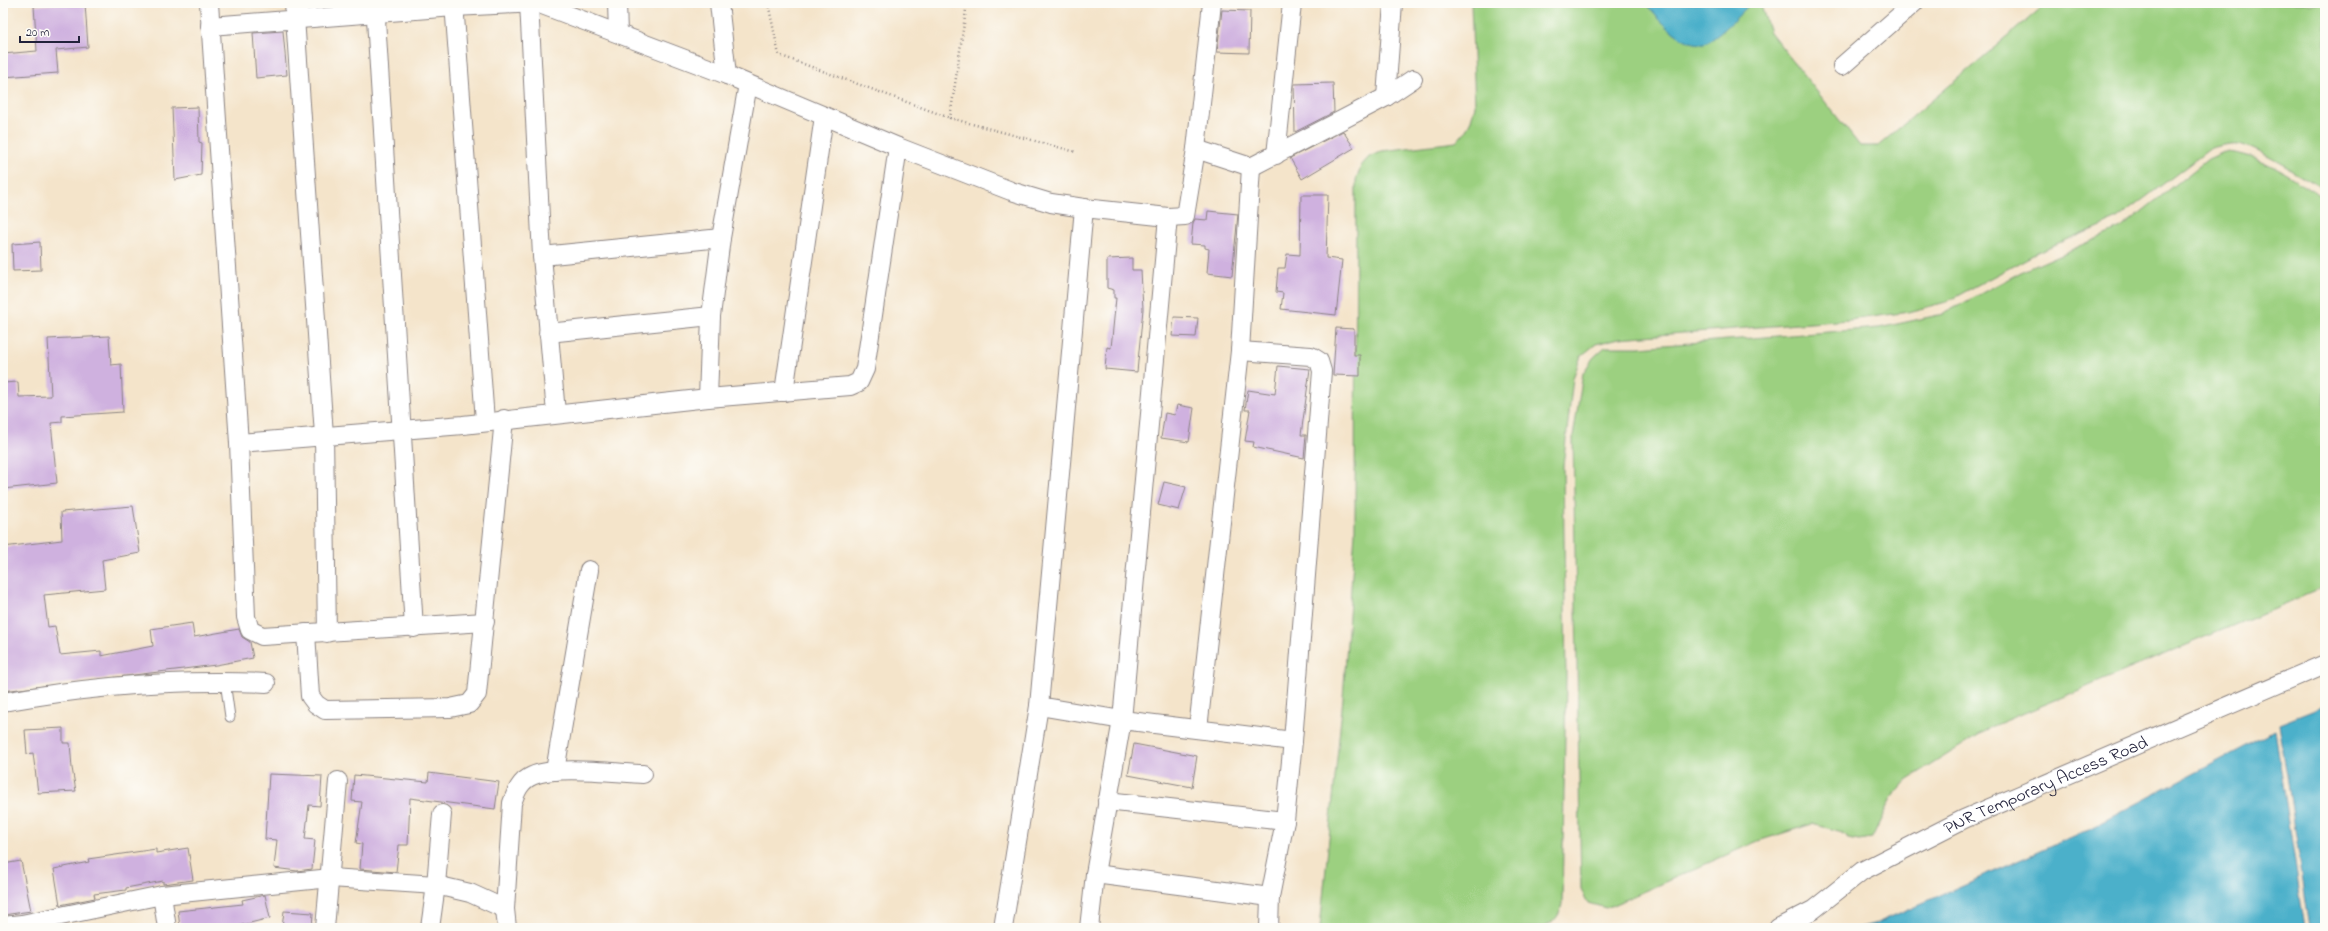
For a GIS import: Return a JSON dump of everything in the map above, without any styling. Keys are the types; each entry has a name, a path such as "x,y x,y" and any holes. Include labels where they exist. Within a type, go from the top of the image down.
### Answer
{"street":[{"path":"209,3 239,443 246,617 250,630 262,636 414,628 485,622"},
{"path":"210,26 295,11 533,3 618,33 727,75 898,147 1011,191 1051,203 1168,217 1185,216 1196,149 1212,3"},
{"path":"533,3 542,256 556,413"},
{"path":"617,3 618,33"},
{"path":"719,3 727,75"},
{"path":"1276,155 1292,3"},
{"path":"1386,97 1393,3"},
{"path":"1842,66 1914,3"},
{"path":"454,5 485,422"},
{"path":"375,8 414,628"},
{"path":"295,11 324,435 327,633"},
{"path":"1196,149 1251,167 1386,97 1413,79"},
{"path":"708,398 711,316 721,238 748,84"},
{"path":"784,392 824,116"},
{"path":"239,443 485,422 556,413 708,398 850,386 859,382 865,369 898,147"},
{"path":"1198,729 1240,351 1251,167"},
{"path":"1003,928 1039,706 1084,208"},
{"path":"1089,928 1095,874 1122,720 1168,217"},
{"path":"542,256 721,238"},
{"path":"548,332 711,316"},
{"path":"1240,351 1311,356 1319,361 1322,371 1294,741 1285,821 1270,897 1269,928"},
{"path":"306,633 310,696 316,704 325,710 450,708 469,704 477,694 504,419"},
{"path":"555,771 589,570"},
{"name":"PNR Temporary Access Road","path":"1778,928 1813,910 1862,871 1964,819 2325,664"},
{"path":"3,702 102,687 225,681 266,683"},
{"path":"1039,706 1122,720 1294,741"},
{"path":"507,928 505,909 512,803 518,787 532,776 555,771 643,774"},
{"path":"325,928 331,878 338,781"},
{"path":"1107,802 1285,821"},
{"path":"430,928 436,885 442,814"},
{"path":"1095,874 1270,897"},
{"path":"3,926 22,926 162,894 331,878 436,885 470,893 505,909"},
{"path":"162,894 166,928"}],"lane":[{"path":"225,681 230,717"}],"path":[{"path":"768,3 779,55 950,118 1076,152"},
{"path":"950,118 967,3"}],"green space":[{"path":"1471,3 1760,3 1770,32 1860,146 1878,146 2047,3 2325,3 2325,189 2248,147 2239,144 2229,144 2211,148 2117,219 2035,254 1946,302 1909,312 1849,320 1619,338 1596,344 1581,356 1573,378 1563,466 1566,678 1562,905 1558,916 1550,924 1543,928 1320,928 1343,698 1355,533 1356,180 1361,166 1369,157 1382,151 1456,142 1465,132 1471,120 1475,106"},
{"path":"2224,152 2251,157 2264,162 2325,198 2325,587 1991,727 1907,780 1891,798 1872,838 1860,840 1848,838 1839,831 1812,824 1758,841 1606,908 1588,903 1581,890 1573,437 1583,373 1593,358 1605,347 1639,347 1879,328 1943,314 2021,272 2121,228 2208,159"}],"water":[{"path":"1645,3 1751,3 1718,35 1707,42 1699,44 1681,38 1673,32"},
{"path":"2325,706 2325,928 2310,928 2279,724"},
{"path":"2275,731 2305,928 1858,928 1877,923 2083,832"}],"building":[{"path":"85,3 88,47 56,50 58,73 3,77 3,54 37,51 34,6"},
{"path":"1222,10 1250,11 1249,53 1217,52"},
{"path":"283,31 287,75 256,78 253,33"},
{"path":"1333,83 1334,112 1295,132 1294,84"},
{"path":"198,107 199,142 202,143 201,175 175,180 172,108"},
{"path":"1343,131 1354,148 1302,179 1290,158"},
{"path":"1301,195 1328,195 1326,258 1342,260 1336,315 1281,309 1283,293 1276,292 1278,268 1285,268 1287,254 1300,255"},
{"path":"1208,211 1238,214 1232,276 1207,273 1209,249 1205,248 1205,245 1191,244 1193,223 1195,219 1207,220"},
{"path":"40,242 41,270 13,271 12,244"},
{"path":"1132,258 1132,270 1141,270 1143,309 1137,372 1105,369 1107,347 1111,348 1116,298 1114,298 1114,290 1107,288 1107,259"},
{"path":"1174,317 1198,318 1196,337 1172,336"},
{"path":"1336,328 1354,329 1354,355 1360,355 1360,376 1333,375"},
{"path":"109,336 111,365 121,364 123,412 62,416 62,422 51,423 57,483 3,489 3,383 18,382 19,397 51,396 48,339"},
{"path":"1278,366 1310,369 1301,435 1306,435 1304,458 1253,447 1254,442 1245,441 1250,410 1245,410 1248,390 1275,394"},
{"path":"1177,405 1194,408 1189,442 1161,438 1165,413 1175,415"},
{"path":"1164,482 1186,487 1179,510 1158,505"},
{"path":"133,506 140,553 102,560 105,589 44,595 48,627 55,626 60,655 101,651 101,656 153,646 151,629 192,623 194,637 239,629 242,637 250,642 253,658 216,665 3,691 3,547 62,540 61,512"},
{"path":"63,728 63,743 70,743 76,791 38,793 33,753 27,754 25,730"},
{"path":"1134,744 1197,756 1192,787 1128,775"},
{"path":"429,773 499,782 495,809 410,798 408,845 399,845 396,872 360,869 362,844 356,843 362,802 352,801 354,775 428,782"},
{"path":"269,774 322,776 320,806 309,805 305,839 315,840 312,869 297,871 274,868 277,840 265,839"},
{"path":"188,848 193,880 163,884 163,881 126,888 126,890 94,894 95,898 60,905 54,869 89,862 88,859 156,849 156,853"},
{"path":"21,861 31,911 3,915 3,864"},
{"path":"265,895 270,918 230,928 180,928 178,911 243,904 242,900"},
{"path":"284,911 313,913 312,928 282,928"}]}
